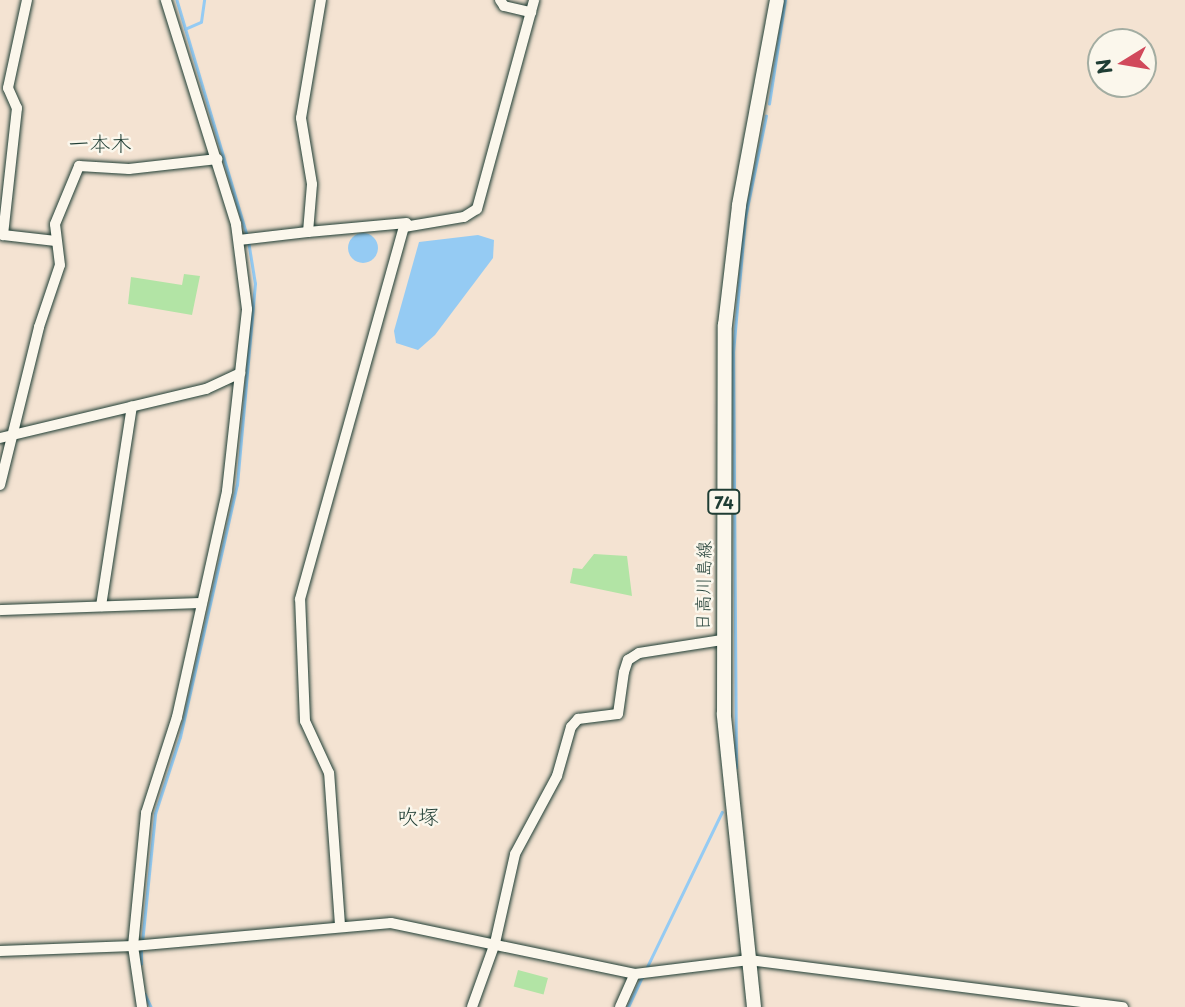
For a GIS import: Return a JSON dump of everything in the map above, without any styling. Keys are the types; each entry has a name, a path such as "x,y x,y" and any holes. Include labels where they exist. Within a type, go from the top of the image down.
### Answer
{"main road":[{"name":"日高川島線","path":"754,1007 722,640 728,289 777,0"}],"street":[{"path":"27,0 8,88 17,108 3,235 56,241"},
{"path":"142,1007 134,946 146,813 177,717 227,491 247,309 239,240 218,159 166,0"},
{"path":"308,232 313,184 301,118 320,0"},
{"path":"500,0 504,6 531,12"},
{"path":"239,240 464,217 477,209 534,0"},
{"path":"0,485 6,436 60,265 55,224 79,166 129,169 218,159"},
{"path":"340,925 329,773 305,721 300,599 407,223"},
{"path":"6,436 223,384 240,373"},
{"path":"101,606 132,406"},
{"path":"0,610 202,603"},
{"path":"472,1007 495,943 515,854 557,776 571,727 578,719 618,714 628,660 639,653 722,640"},
{"path":"0,951 134,946 340,925 391,923 635,974 749,960 1124,1007"},
{"path":"620,1007 635,974"}],"green space":[{"path":"184,274 200,276 192,315 128,304 131,277 182,285"},
{"path":"594,554 627,556 632,596 570,583 573,568 582,569"},
{"path":"518,970 548,978 544,994 514,986"}],"water":[{"path":"363,233 374,237 378,248 374,259 363,263 352,259 348,248 352,237"},
{"path":"478,235 494,240 493,258 435,335 418,350 396,343 394,331 419,242"}],"waterway":[{"path":"177,0 247,235"},
{"path":"185,29 201,22 204,0"},
{"path":"769,104 785,0"},
{"path":"736,768 733,353 745,218 766,116"},
{"path":"142,943 155,814 180,737 237,485 255,284 248,241"},
{"path":"646,969 722,812"},
{"path":"141,950 141,964"},
{"path":"628,1007 643,975"},
{"path":"145,994 151,1007"}],"district":[{"name":"一本木","path":"100,142"},
{"name":"吹塚","path":"418,815"}]}
